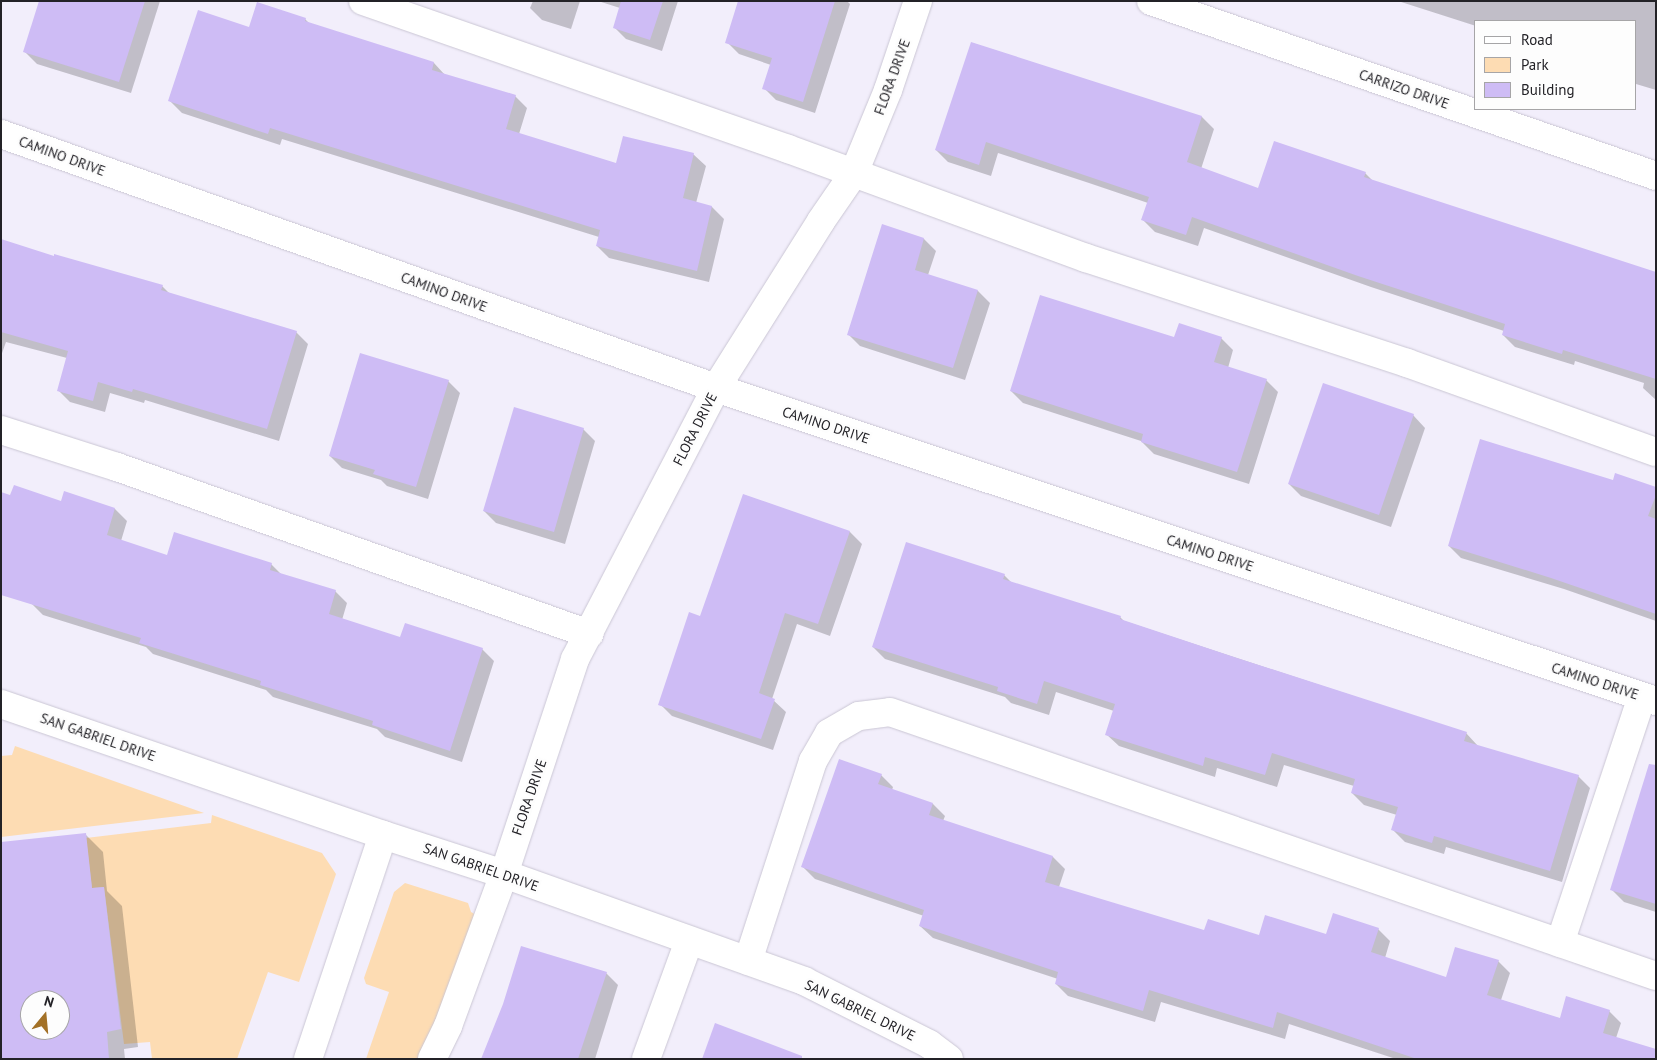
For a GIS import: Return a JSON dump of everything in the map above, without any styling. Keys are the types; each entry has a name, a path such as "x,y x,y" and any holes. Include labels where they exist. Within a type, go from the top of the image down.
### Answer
{"street":[{"path":"363,1 854,173 1086,258 1407,363 1656,452"},
{"name":"FLORA DRIVE","path":"432,1059 448,1026 504,874 575,659 716,388 821,221 854,173 888,90 918,1"},
{"name":"CARRIZO DRIVE","path":"1151,1 1211,11 1474,109"},
{"name":"CARRIZO DRIVE","path":"1478,110 1656,176"},
{"name":"CAMINO DRIVE","path":"1,134 716,388 1649,699"},
{"path":"1,430 117,467 589,634"},
{"path":"1560,943 1649,699"},
{"name":"SAN GABRIEL DRIVE","path":"1,704 383,835 504,874 804,981 928,1044 949,1059"},
{"path":"748,961 813,761 829,733 858,716 890,712 1656,976"},
{"path":"308,1059 383,835"},
{"path":"646,1059 689,941"}],"green space":[{"path":"15,746 204,813 1,837 1,756 12,755"},
{"path":"212,815 322,853 336,874 299,982 268,972 237,1059 152,1059 150,1042 124,1044 104,887 92,888 86,838 211,823"},
{"path":"405,883 468,903 471,912 478,916 421,1059 366,1059 389,992 366,984 364,978 394,892"}],"building":[{"path":"39,1 145,1 119,82 23,52"},
{"path":"621,1 663,1 650,40 613,28"},
{"path":"738,1 835,1 803,102 762,89 772,58 725,43"},
{"path":"257,2 306,18 305,21 434,62 432,70 516,95 506,129 616,163 623,136 694,153 683,198 712,206 697,271 596,246 600,230 270,128 268,134 168,101 198,10 249,27"},
{"path":"971,42 1202,116 1187,162 1258,188 1274,141 1366,172 1364,177 1656,272 1656,379 1563,350 1562,354 1502,335 1505,324 1358,276 1192,217 1186,235 1141,220 1149,197 986,142 979,165 935,150"},
{"path":"882,224 924,238 915,270 978,290 953,368 847,335"},
{"path":"1,239 54,256 54,254 163,285 161,290 297,331 267,429 133,389 132,392 98,382 93,401 57,391 68,351 1,332"},
{"path":"1040,295 1174,337 1179,323 1222,337 1214,362 1267,379 1237,472 1141,442 1143,434 1010,391"},
{"path":"360,353 449,380 416,487 373,474 375,470 329,456"},
{"path":"1323,383 1414,414 1379,515 1288,484"},
{"path":"514,407 584,428 554,532 483,511"},
{"path":"1480,439 1613,480 1615,473 1656,487 1656,495 1648,516 1656,519 1656,614 1551,578 1448,546"},
{"path":"14,485 61,501 64,491 115,508 107,535 167,555 174,532 272,563 270,570 336,590 329,614 400,637 405,623 483,648 450,751 372,725 373,721 260,685 261,681 139,643 141,638 1,595 1,492 10,495"},
{"path":"743,494 850,531 818,624 785,613 759,693 775,699 761,739 658,705 689,612 700,616"},
{"path":"906,542 1005,574 1003,579 1121,616 1120,619 1467,732 1464,741 1579,775 1550,871 1434,836 1432,843 1391,830 1398,807 1351,793 1355,779 1272,753 1265,775 1205,757 1203,766 1105,735 1115,704 1044,681 1037,704 997,691 998,687 872,647"},
{"path":"839,759 882,774 878,784 933,803 929,815 1053,856 1045,882 1204,930 1208,919 1259,935 1265,915 1326,934 1333,913 1379,928 1371,952 1446,977 1455,947 1499,960 1487,995 1560,1018 1566,996 1610,1010 1603,1033 1656,1049 1656,1059 1417,1059 1277,1012 1273,1028 1149,990 1143,1011 1055,984 1058,972 919,926 924,910 801,867"},
{"path":"1649,764 1656,765 1656,904 1610,890"},
{"path":"86,833 92,888 104,887 121,1029 107,1032 109,1059 1,1059 1,842"},
{"path":"521,946 607,972 578,1059 481,1059 503,1004"},
{"path":"715,1023 802,1056 802,1059 702,1059"}]}
